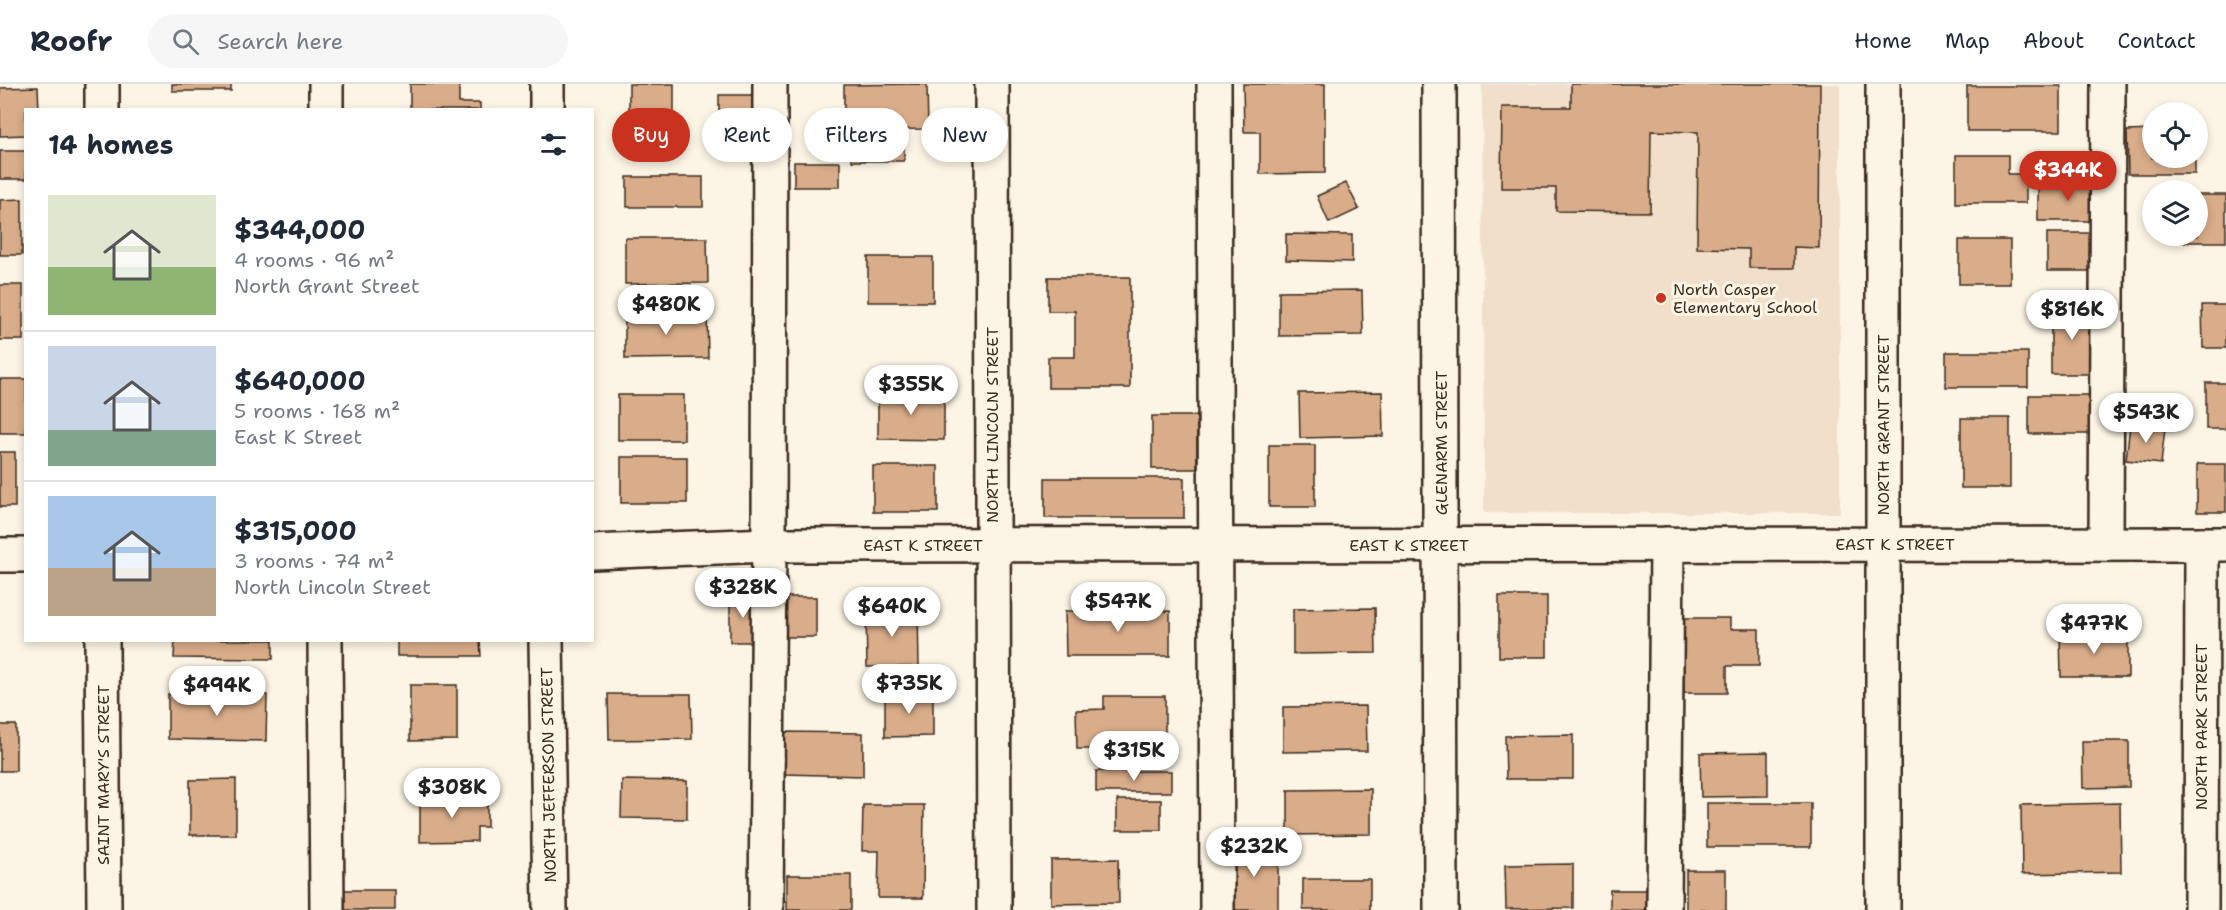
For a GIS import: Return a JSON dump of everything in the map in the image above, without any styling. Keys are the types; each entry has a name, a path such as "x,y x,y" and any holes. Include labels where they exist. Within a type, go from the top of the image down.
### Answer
{"street":[{"path":"102,84 102,108"},
{"path":"326,84 326,108"},
{"path":"547,84 547,108"},
{"path":"766,910 770,545 770,84"},
{"name":"NORTH LINCOLN STREET","path":"992,84 994,910"},
{"path":"1214,84 1217,910"},
{"name":"GLENARM STREET","path":"1439,84 1441,910"},
{"name":"NORTH GRANT STREET","path":"1883,84 1883,910"},
{"path":"2106,544 2108,84"},
{"path":"1664,910 1667,544"},
{"name":"EAST K STREET","path":"594,552 770,545 2214,544"},
{"name":"NORTH PARK STREET","path":"2200,910 2214,544"},
{"path":"0,555 24,555"},
{"name":"SAINT MARY'S STREET","path":"102,642 104,910"},
{"path":"325,642 327,910"},
{"name":"NORTH JEFFERSON STREET","path":"546,642 550,910"}],"shaded area":[{"name":"North Casper Elementary School","path":"1482,84 1840,84 1840,513 1484,513"}],"building":[{"path":"172,84 231,84 231,91 172,91"},
{"path":"410,84 459,84 459,103 480,103 480,108 410,108"},
{"path":"629,84 674,84 674,108 629,108"},
{"path":"927,84 928,108 921,108 921,129 909,129 909,108 844,108 844,85"},
{"path":"1243,84 1325,84 1325,173 1260,174 1260,132 1244,132"},
{"path":"1571,84 1820,84 1819,248 1794,247 1794,268 1749,268 1749,249 1697,248 1698,132 1651,131 1650,212 1556,211 1556,188 1501,188 1502,107 1571,107"},
{"path":"1967,86 2061,86 2061,131 1967,131"},
{"path":"38,87 39,108 24,108 24,135 0,136 0,88"},
{"path":"719,95 758,95 758,108 719,108"},
{"path":"2142,130 2142,168 2195,168 2195,174 2128,174 2127,131"},
{"path":"0,151 24,151 24,179 0,179"},
{"path":"1956,155 2008,155 2008,174 2026,174 2026,203 1956,203"},
{"path":"794,162 840,162 840,187 794,187"},
{"path":"627,177 703,177 703,207 627,207"},
{"path":"2038,182 2099,182 2099,221 2038,221"},
{"path":"1346,183 1359,209 1329,223 1317,196"},
{"path":"2208,195 2226,195 2226,242 2208,242"},
{"path":"22,199 22,255 0,255 0,200"},
{"path":"2047,233 2095,233 2095,271 2047,271"},
{"path":"1286,234 1352,235 1352,262 1286,260"},
{"path":"625,238 707,238 708,283 625,284"},
{"path":"1959,240 2010,240 2010,284 1959,284"},
{"path":"868,257 933,257 933,302 868,302"},
{"path":"1048,277 1130,277 1130,388 1048,388 1048,357 1075,357 1075,311 1048,311"},
{"path":"0,285 23,285 23,340 0,340"},
{"path":"1362,290 1363,335 1279,336 1279,291"},
{"path":"2202,305 2226,305 2226,348 2203,348"},
{"path":"2051,308 2094,308 2094,374 2051,374"},
{"path":"707,313 708,358 625,359 625,314"},
{"path":"1946,352 2028,352 2028,387 1946,387"},
{"path":"0,379 24,379 24,433 0,433"},
{"path":"2206,383 2226,383 2226,429 2206,429"},
{"path":"1382,392 1383,436 1300,438 1299,393"},
{"path":"878,393 944,394 944,440 878,439"},
{"path":"618,395 684,395 684,440 618,440"},
{"path":"2029,395 2094,395 2094,434 2029,434"},
{"path":"1152,416 1197,416 1197,469 1152,469"},
{"path":"1961,418 2010,418 2010,488 1961,488"},
{"path":"2130,425 2165,428 2161,464 2126,460"},
{"path":"1269,445 1315,445 1315,507 1269,507"},
{"path":"0,452 15,452 15,507 0,507"},
{"path":"621,457 687,457 687,503 621,503"},
{"path":"2197,464 2226,464 2226,512 2197,512"},
{"path":"873,466 938,466 938,512 873,512"},
{"path":"1045,478 1184,478 1184,518 1045,518"},
{"path":"730,596 755,596 755,642 730,642"},
{"path":"1499,596 1547,596 1547,657 1499,657"},
{"path":"783,597 816,597 816,637 783,637"},
{"path":"1375,608 1376,653 1293,654 1293,609"},
{"path":"866,609 918,609 919,667 867,667"},
{"path":"1065,611 1170,611 1170,656 1066,656"},
{"path":"1684,618 1730,618 1730,629 1759,629 1759,666 1727,666 1727,693 1684,693"},
{"path":"2060,633 2128,633 2128,677 2061,677"},
{"path":"175,642 273,642 273,659 174,658"},
{"path":"397,642 480,642 481,656 397,656"},
{"path":"410,685 457,685 457,740 410,741"},
{"path":"885,693 933,693 933,736 885,737"},
{"path":"168,694 267,695 266,741 168,739"},
{"path":"608,694 691,694 692,739 609,740"},
{"path":"1104,696 1165,696 1165,749 1077,749 1076,710 1104,709"},
{"path":"1366,706 1367,751 1283,752 1283,707"},
{"path":"0,725 16,725 16,771 0,771"},
{"path":"784,732 863,733 863,776 783,774"},
{"path":"1573,735 1573,779 1506,779 1505,736"},
{"path":"2082,741 2129,741 2129,787 2083,788"},
{"path":"1768,752 1768,796 1701,797 1700,753"},
{"path":"1096,771 1171,771 1171,792 1096,792"},
{"path":"236,779 236,835 190,835 190,780"},
{"path":"622,780 687,781 687,819 621,818"},
{"path":"1371,789 1371,834 1288,835 1288,790"},
{"path":"487,797 487,827 477,827 477,841 420,842 420,798"},
{"path":"1117,800 1161,800 1161,830 1117,830"},
{"path":"1707,803 1811,803 1811,847 1707,847"},
{"path":"2120,803 2121,872 2022,874 2021,805"},
{"path":"863,805 924,805 923,898 878,898 879,851 862,851"},
{"path":"1230,845 1278,845 1278,910 1230,910"},
{"path":"1118,859 1119,903 1051,904 1051,860"},
{"path":"1573,864 1573,908 1506,909 1505,865"},
{"path":"1686,870 1726,870 1726,910 1686,910"},
{"path":"787,875 851,875 851,910 787,910"},
{"path":"1303,879 1370,879 1370,910 1303,910"},
{"path":"342,890 395,890 395,910 343,910"},
{"path":"1610,890 1653,890 1653,910 1610,910"}],"place":[{"name":"North Casper Elementary School","path":"1661,298"}]}
